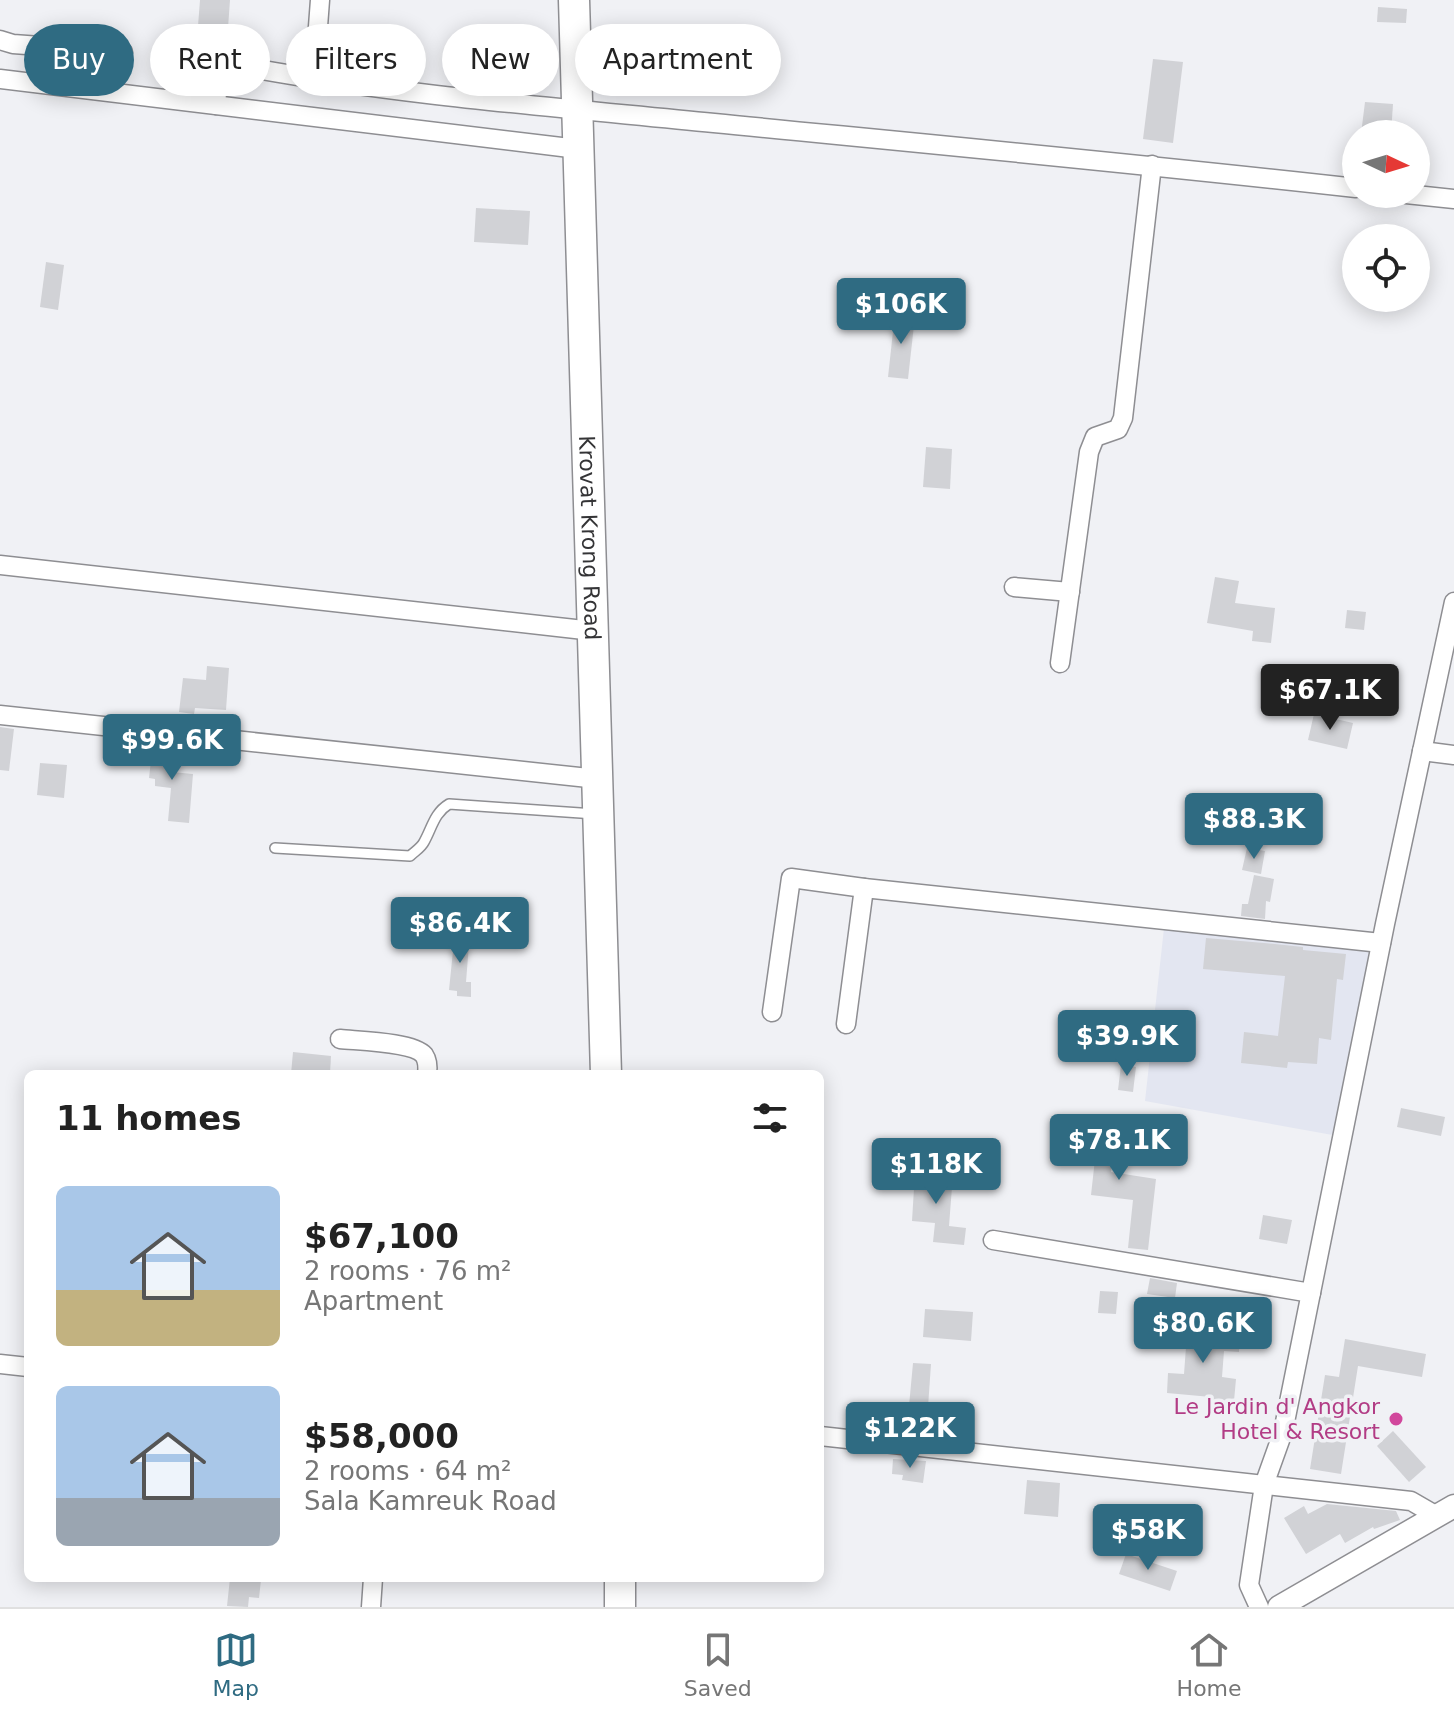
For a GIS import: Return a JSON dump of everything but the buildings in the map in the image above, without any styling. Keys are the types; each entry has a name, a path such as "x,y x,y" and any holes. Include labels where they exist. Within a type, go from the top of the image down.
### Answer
{"highway":[{"name":"Krovat Krong Road","path":"574,0 606,1070"},
{"path":"620,1582 620,1607"}],"street":[{"path":"318,24 320,0"},
{"path":"0,40 24,45"},
{"path":"216,105 218,80 223,68 235,65 286,75"},
{"path":"0,79 578,149"},
{"path":"426,93 1342,186"},
{"path":"1060,663 1089,452 1095,437 1118,429 1123,418 1152,165"},
{"path":"1430,196 1454,199"},
{"path":"0,565 593,631"},
{"path":"1014,587 1070,592"},
{"path":"1259,1607 1249,1585 1264,1485 1283,1432 1381,943 1454,602"},
{"path":"0,715 598,779"},
{"path":"1422,751 1454,755"},
{"path":"772,1012 791,878 1381,943"},
{"path":"846,1024 864,888"},
{"path":"340,1039 411,1047 425,1056 427,1070"},
{"path":"993,1240 1311,1293"},
{"path":"0,1364 24,1367"},
{"path":"824,1436 1411,1501 1446,1511"},
{"path":"1279,1607 1446,1511"},
{"path":"371,1607 373,1582"}],"lane":[{"path":"275,848 410,856 422,845 441,809 449,804 598,815"}],"shaded area":[{"path":"1164,928 1375,951 1338,1136 1145,1101"}],"place":[{"name":"Le Jardin d' Angkor Hotel & Resort","path":"1396,1419"}]}
